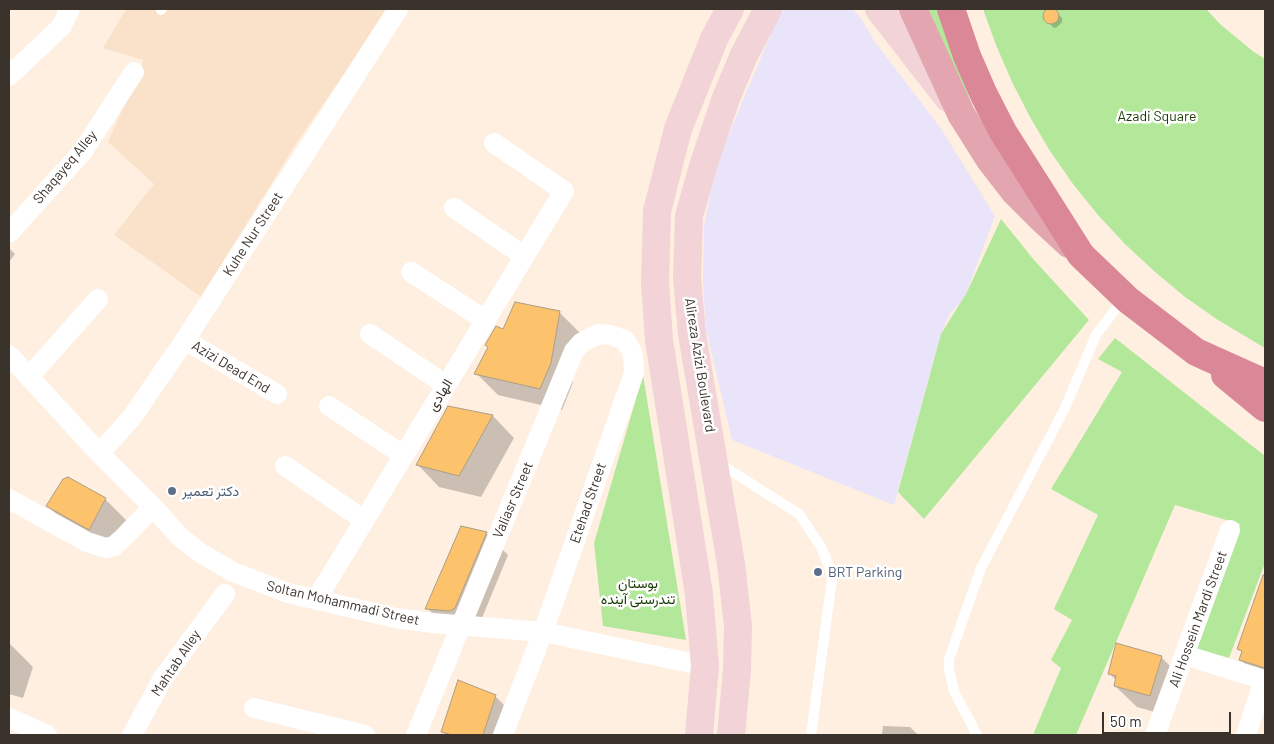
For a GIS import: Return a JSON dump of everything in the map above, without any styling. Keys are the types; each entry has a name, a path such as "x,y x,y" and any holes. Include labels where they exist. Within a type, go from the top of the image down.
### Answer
{"highway":[{"path":"951,9 970,64 1003,132 1081,255 1125,297 1265,408"},
{"path":"1196,352 1265,383"}],"main road":[{"path":"699,735 705,666 699,594 656,313 657,211 678,129 714,40 730,9"},
{"name":"Alireza Azizi Boulevard","path":"731,735 738,648 736,604 709,427 692,334 687,278 689,216 715,128 744,56 768,9"},
{"path":"878,9 961,114 990,160 1014,191 1081,255"},
{"path":"913,9 961,114"},
{"path":"714,40 744,56"},
{"path":"673,431 709,427"},
{"path":"705,666 737,670"}],"street":[{"path":"9,76 61,28 70,9"},
{"name":"Kuhe Nur Street","path":"98,452 108,444 132,417 185,340 398,9"},
{"name":"Shaqayeq Alley","path":"9,233 83,150 134,72"},
{"name":"الهادی","path":"316,600 564,191 494,144"},
{"path":"454,208 524,256"},
{"path":"411,272 485,320"},
{"path":"29,377 98,299"},
{"path":"370,334 446,385"},
{"name":"Valiasr Street","path":"416,735 574,351 581,343 599,334 626,340 633,354 634,373"},
{"name":"Azizi Dead End","path":"185,340 277,394"},
{"name":"Soltan Mohammadi Street","path":"9,355 98,452 180,537 199,552 233,572 288,594 395,618 460,626 543,632 705,666"},
{"name":"Etehad Street","path":"503,735 543,632 634,373"},
{"path":"329,406 403,455"},
{"path":"284,466 364,520"},
{"path":"9,500 87,542 106,548 114,546 124,538 153,507"},
{"name":"Ali Hossein Mardi Street","path":"1155,735 1230,530"},
{"name":"Mahtab Alley","path":"132,735 163,678 225,594"},
{"path":"1185,655 1264,680 1246,735"},
{"path":"254,708 365,735"},
{"path":"9,718 47,735"}],"lane":[{"path":"977,735 954,691 950,659 981,568 1065,408 1096,335 1125,297"},
{"path":"714,460 799,514 821,547 829,566 832,579 811,735"}],"shaded area":[{"path":"126,9 389,9 299,139 201,297 114,235 154,184 108,142 143,60 103,48"},
{"path":"781,9 853,9 875,42 942,130 995,216 964,299 950,313 941,334 894,505 732,440 706,329 703,281 704,226 710,194 722,151"}],"green space":[{"path":"926,9 939,9 973,108 969,113"},
{"name":"Azadi Square","path":"983,9 1206,9 1221,25 1265,59 1265,348 1218,320 1185,297 1125,244 1098,215 1050,151 1030,117 1012,82"},
{"path":"1001,219 1034,260 1089,320 924,519 898,492 941,334 966,294"},
{"path":"1115,338 1265,456 1265,563 1229,658 1197,649 1240,524 1175,505 1076,735 1033,735 1061,668 1051,660 1072,620 1054,609 1098,515 1051,489 1122,372 1098,359"},
{"name":"بوستان تندرستی آینده","path":"643,375 686,640 603,626 594,543"}],"building":[{"path":"1048,8 1054,8 1059,13 1057,22 1048,24 1043,19 1043,13"},
{"path":"515,302 560,311 551,363 540,389 474,374 488,347 485,345 496,326 503,329"},
{"path":"448,406 493,415 459,476 416,465"},
{"path":"68,477 106,498 89,530 46,506 63,479"},
{"path":"461,526 487,532 455,608 450,611 425,609"},
{"path":"1263,575 1265,575 1265,668 1239,660 1242,651 1237,649"},
{"path":"1116,643 1162,656 1150,696 1114,686 1116,676 1108,674"},
{"path":"458,680 496,695 483,735 452,735 441,732"}],"place":[{"name":"دکتر تعمیر","path":"172,491"},
{"name":"BRT Parking","path":"818,572"}]}
